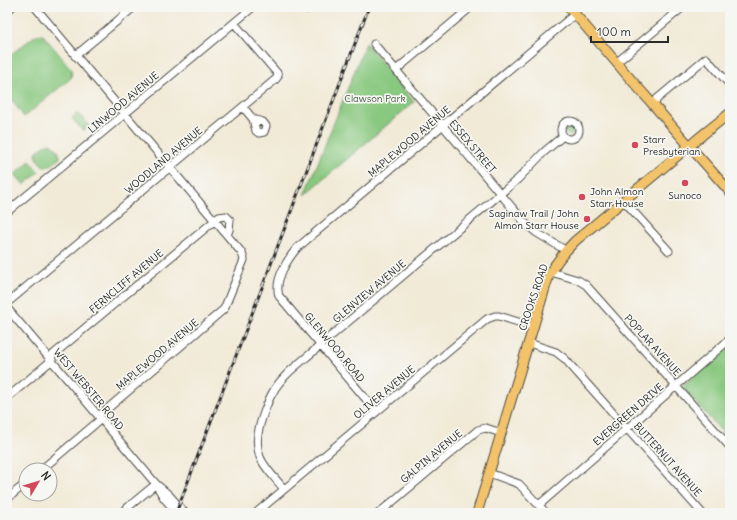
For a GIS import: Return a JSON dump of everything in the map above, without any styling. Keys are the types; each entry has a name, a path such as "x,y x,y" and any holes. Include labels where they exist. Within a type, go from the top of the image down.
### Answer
{"main road":[{"path":"572,11 730,192"},
{"name":"CROOKS ROAD","path":"477,513 551,272 557,261 565,250 730,113"}],"street":[{"path":"7,11 12,7"},
{"path":"35,7 227,235"},
{"path":"75,56 134,7"},
{"name":"LINWOOD AVENUE","path":"7,212 252,7"},
{"path":"303,7 308,9 312,7"},
{"path":"396,70 471,7"},
{"path":"616,63 683,7"},
{"name":"MAPLEWOOD AVENUE","path":"279,296 278,288 284,268 297,248 443,125 572,11"},
{"name":"WOODLAND AVENUE","path":"7,303 276,79 278,76 277,73 234,23"},
{"name":"ESSEX STREET","path":"374,44 533,231 565,250"},
{"path":"654,105 660,102 688,79 690,73 706,58 730,85"},
{"path":"243,107 253,119"},
{"name":"GLENVIEW AVENUE","path":"284,489 267,468 257,447 258,433 272,393 277,386 287,375 320,346 518,179 544,152 563,136"},
{"path":"624,201 669,251"},
{"path":"215,220 221,216 230,218 230,226 227,235"},
{"name":"FERNCLIFF AVENUE","path":"7,398 50,359 215,220"},
{"name":"MAPLEWOOD AVENUE","path":"50,462 224,309 244,260 242,253 227,235"},
{"name":"POPLAR AVENUE","path":"551,272 578,280 586,285 730,447"},
{"name":"GLENWOOD ROAD","path":"279,296 376,411"},
{"name":"WEST WEBSTER ROAD","path":"7,308 156,484 164,498 177,513"},
{"name":"OLIVER AVENUE","path":"256,513 487,319 499,316 534,327"},
{"name":"EVERGREEN DRIVE","path":"539,504 730,339"},
{"name":"BUTTERNUT AVENUE","path":"529,343 561,355 702,513"},
{"name":"GALPIN AVENUE","path":"379,513 478,430 486,428 501,433"},
{"path":"489,474 519,484 546,513"},
{"path":"121,513 156,484"},
{"name":"WEST WEBSTER ROAD","path":"156,484 169,494 185,513"},
{"path":"7,499 18,490"}],"green space":[{"path":"36,35 43,35 72,70 71,78 24,117 11,99 7,87 7,66 9,56"},
{"name":"Clawson Park","path":"366,43 414,102 305,195"},
{"path":"78,113 89,126 83,131 72,118"},
{"path":"570,123 574,125 576,129 574,133 570,135 566,133 564,129 566,125"},
{"path":"49,143 57,149 60,158 53,164 44,166 41,164 36,155 37,151"},
{"path":"30,161 39,172 24,185 15,174"},
{"path":"730,345 730,441 682,387"}],"railway":[{"path":"176,513 369,7"}],"place":[{"name":"Starr Presbyterian","path":"635,145"},
{"name":"Sunoco","path":"685,183"},
{"name":"John Almon Starr House","path":"582,197"},
{"name":"Saginaw Trail / John Almon Starr House","path":"587,219"}]}
